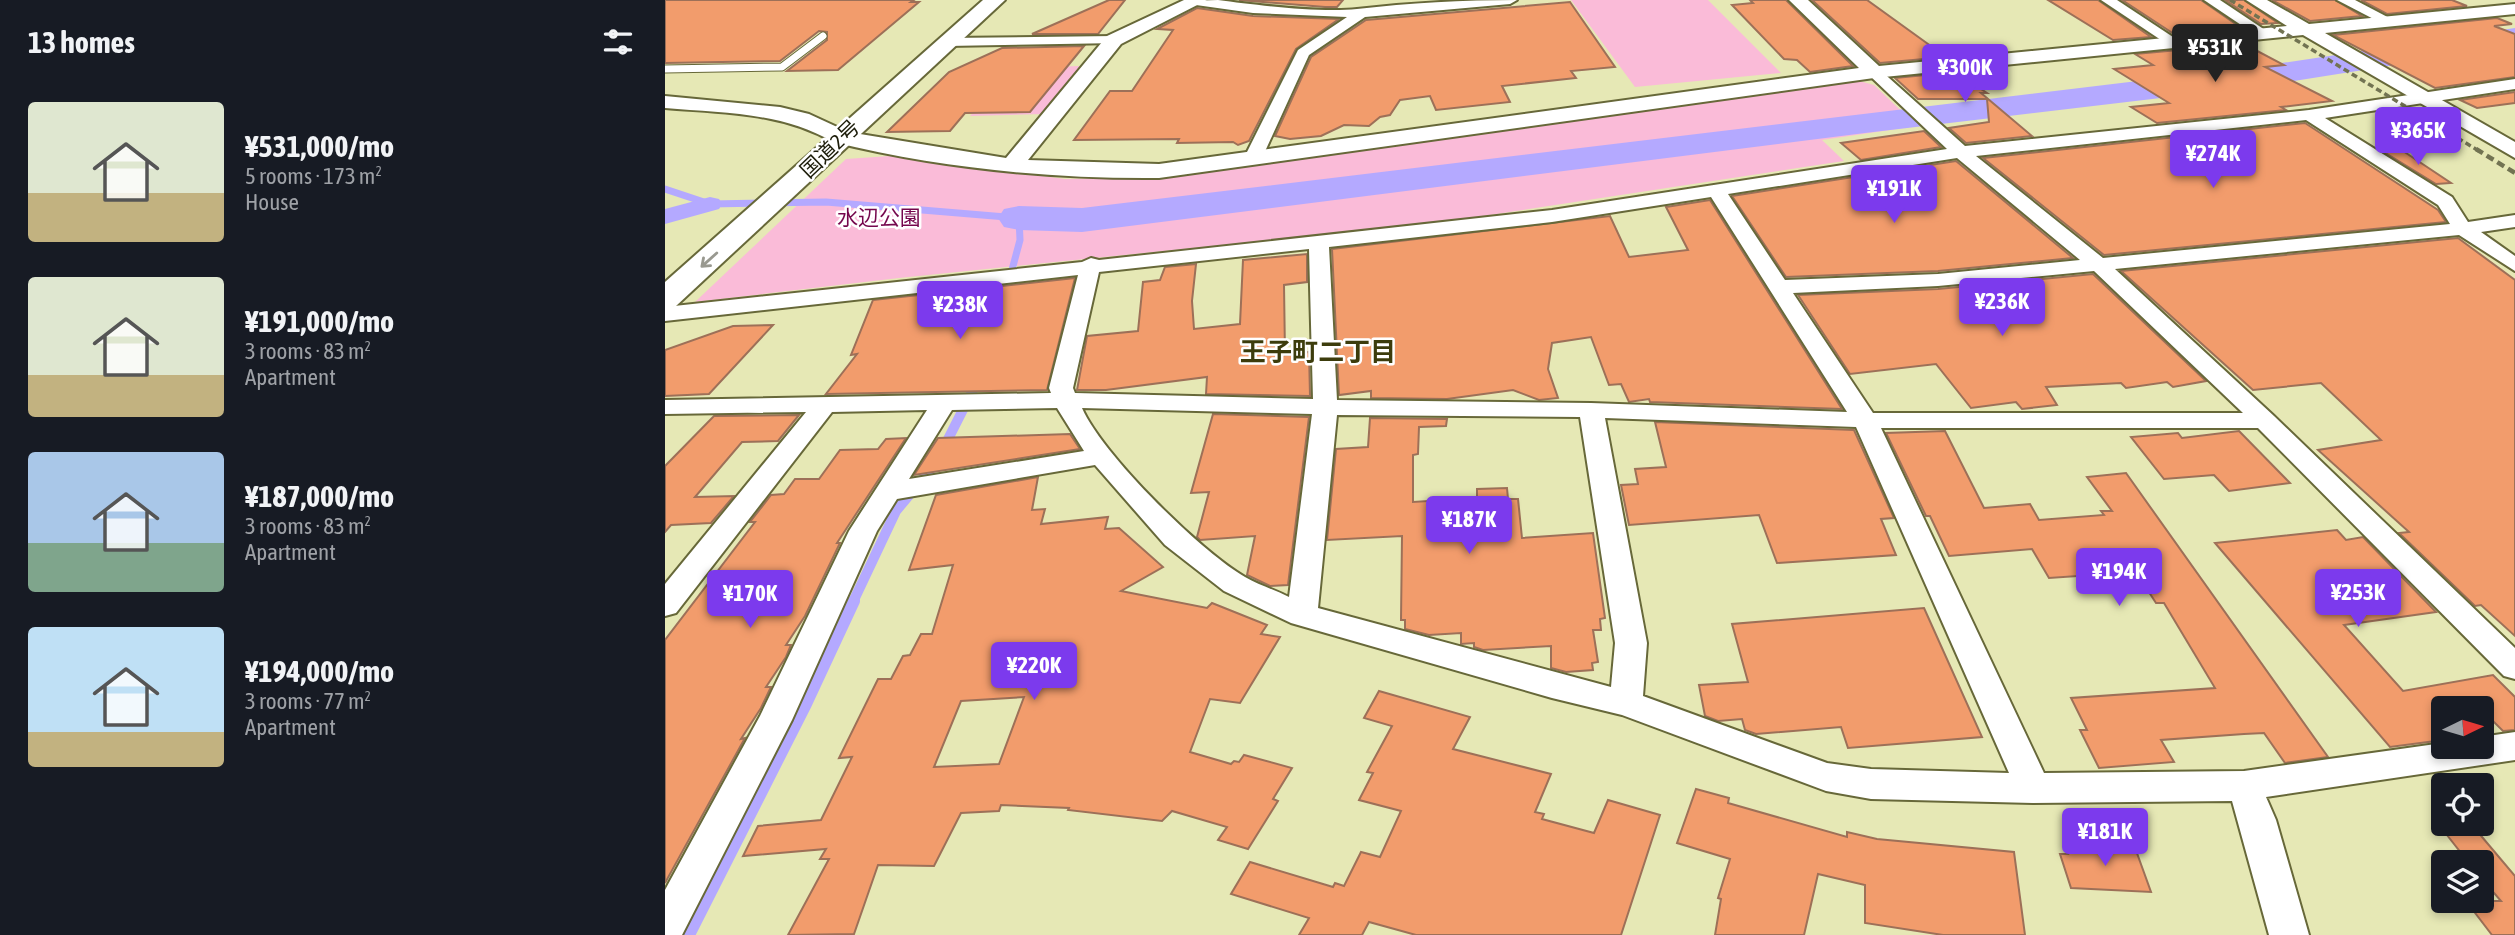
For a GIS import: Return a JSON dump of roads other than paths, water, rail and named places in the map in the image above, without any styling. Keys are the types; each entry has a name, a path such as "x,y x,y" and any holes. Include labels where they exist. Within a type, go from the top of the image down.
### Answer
{"highway":[{"name":"国道2号","path":"665,299 795,182 833,132 967,0"},
{"name":"国道2号","path":"665,268 762,183 833,132 947,42 995,0"}],"street":[{"path":"947,42 1114,40 1197,0 1253,9 1361,13 1411,4 1510,0"},
{"path":"1254,158 1303,53 1381,0"},
{"path":"1798,0 1961,152 2098,264 2265,421 2515,667"},
{"path":"2108,0 2175,43"},
{"path":"2211,0 2264,34"},
{"path":"2255,0 2511,145"},
{"path":"2344,0 2390,22"},
{"path":"665,102 795,116 833,132 1012,165 1118,172 1159,171 1874,72 2515,9"},
{"path":"1012,165 1114,40"},
{"path":"665,314 1091,264 1552,216 1961,152 2309,115 2515,84"},
{"path":"2309,115 2445,201 2463,229 2515,265"},
{"path":"1715,189 1865,420 2033,788"},
{"path":"1781,287 1938,280 2463,229 2515,221"},
{"path":"1302,615 1325,407 1319,241"},
{"path":"1091,264 1061,388 1066,400 1101,456 1175,538 1234,584 1302,615 1552,686 1626,703 1826,777 1871,784 2033,788 2244,786 2515,746"},
{"path":"665,407 1066,400 1591,410 1865,420 2265,421"},
{"path":"665,928 775,720 863,531 885,492 944,402"},
{"path":"665,605 826,403"},
{"path":"1591,410 1631,643 1626,703"},
{"path":"885,492 1101,456"},
{"path":"2244,786 2258,820 2289,935"}],"lane":[{"path":"665,69 782,67 823,36"}],"waterway":[{"path":"1019,218 1082,220 1865,122 2262,76 2515,37"},
{"path":"665,189 710,204 826,202 1019,218 1020,240 1009,281"},
{"path":"665,217 710,204"},
{"path":"943,449 977,382"},
{"path":"853,602 896,511 936,463"},
{"path":"689,935 806,704 854,601"}],"railway":[{"path":"2230,0 2479,151"},
{"path":"2476,149 2515,173"}],"district":[{"name":"王子町二丁目","path":"1318,352"}],"park label":[{"name":"水辺公園","path":"879,218"}]}
